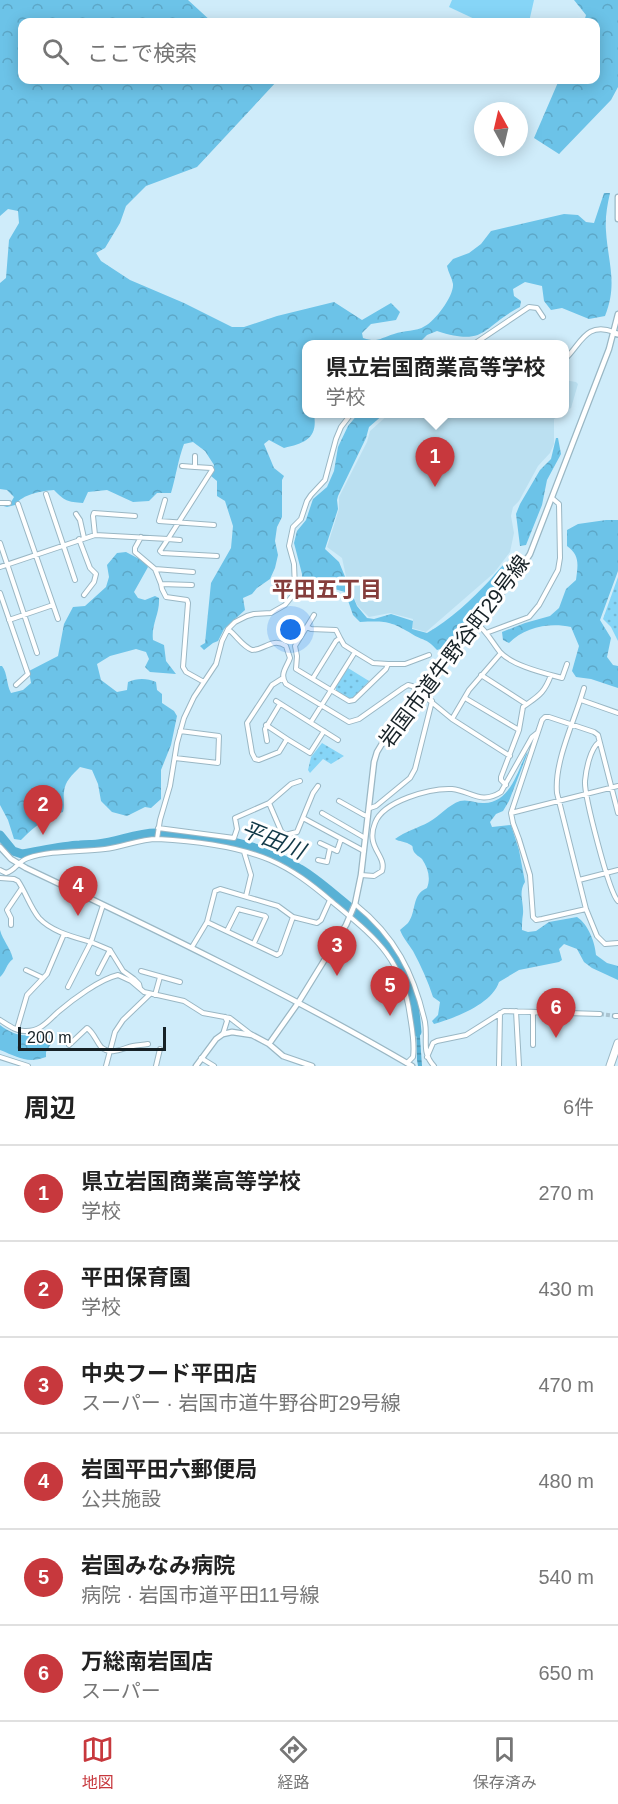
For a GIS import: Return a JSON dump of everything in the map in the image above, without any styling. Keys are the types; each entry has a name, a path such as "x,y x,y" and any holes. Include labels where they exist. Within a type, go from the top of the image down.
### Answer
{"highway":[{"path":"610,1066 618,1043"}],"street":[{"path":"618,197 618,219"},
{"path":"481,340 529,307 537,308 543,317"},
{"name":"岩国市道牛野谷町29号線","path":"269,1044 338,941 351,916 361,875 377,752 389,732 423,693 476,623 512,582 530,554 616,333 618,314"},
{"path":"569,354 589,332 606,329 616,333"},
{"path":"157,837 184,718 216,664 228,629 246,616 271,614 285,605 293,595 294,564 289,546 293,527 301,519 311,495 325,480 336,439 348,418"},
{"path":"195,456 195,467"},
{"path":"182,466 211,468 212,471 160,551 162,553 217,556"},
{"path":"46,494 75,580"},
{"path":"486,633 529,617 539,605 558,570 560,558 559,504 551,497"},
{"path":"165,500 159,521 214,525"},
{"path":"0,503 9,503"},
{"path":"18,504 58,619"},
{"path":"95,535 94,513 135,516"},
{"path":"76,514 80,519 84,537"},
{"path":"0,567 95,535 180,540"},
{"path":"141,537 135,552 155,569 166,597 187,600 189,603 183,667 186,672 204,682"},
{"path":"79,539 90,568 96,574 94,582 84,595"},
{"path":"0,543 37,653"},
{"path":"155,569 193,572"},
{"path":"161,584 192,585"},
{"path":"0,593 28,674 16,685"},
{"path":"9,620 53,605"},
{"path":"314,615 295,646 296,669 349,701 354,700 386,669 388,664"},
{"path":"476,623 501,653 514,662 562,678 567,664"},
{"path":"307,627 336,630 344,645 373,663 405,664 429,655"},
{"path":"228,629 252,650 261,649 273,642 280,642 286,646 290,658 284,669 283,678 286,684 345,720 353,722 359,719 408,685 416,687 452,719 510,756"},
{"path":"312,678 340,638"},
{"path":"311,722 355,652"},
{"path":"452,719 469,690 501,653"},
{"path":"482,675 526,704"},
{"path":"506,784 501,777 519,730 521,711 526,704 542,694 551,675"},
{"path":"283,678 272,685 247,723 247,727 255,759 259,760 279,752 287,739"},
{"path":"584,688 558,773 556,784 558,801 586,909 600,940 605,944 618,943"},
{"path":"465,698 519,730"},
{"path":"581,700 618,713"},
{"path":"370,808 376,806 410,778 416,769 432,701"},
{"path":"267,741 266,725 278,703 338,740"},
{"path":"586,909 542,920 536,920 533,917 530,875 511,813 544,717 594,732 597,735 618,813"},
{"path":"266,725 310,753 324,731"},
{"path":"174,758 218,763 219,736 180,731"},
{"path":"361,875 374,876 382,871 383,862 374,847 372,830 379,815 386,809 428,791 452,789 475,796 493,797 501,792 532,737 538,733"},
{"path":"599,742 595,746 586,771 586,794 614,898 618,901"},
{"path":"158,829 234,837 237,830 235,818 269,803 291,784 300,781"},
{"path":"269,803 281,831 285,835 297,832 318,786"},
{"path":"511,813 618,786"},
{"path":"339,801 369,816"},
{"path":"322,813 366,838"},
{"path":"303,818 364,851"},
{"path":"202,843 203,834"},
{"path":"218,845 219,836"},
{"path":"0,847 18,863 192,947 298,1002 408,1065 413,1057 413,1034 409,1008 396,965 379,943 351,916 298,874 272,860 218,845 157,837 108,849 69,851 27,858 18,863 10,872 0,870"},
{"path":"320,843 337,851 341,839"},
{"path":"318,860 327,862 330,848"},
{"path":"244,851 251,875 246,896"},
{"path":"579,880 618,870"},
{"path":"0,878 18,881 39,918 64,934 110,950 123,971 134,978 140,989"},
{"path":"11,925 11,918 7,910 22,888"},
{"path":"192,947 207,921 215,891 220,889 278,906 293,917 317,923 321,920 330,900"},
{"path":"355,904 389,938 404,958 424,1018 427,1057 434,1066"},
{"path":"68,987 91,942 103,905"},
{"path":"227,930 238,909 265,915 254,943"},
{"path":"207,921 277,955 293,917"},
{"path":"17,1029 27,995 43,978 64,934"},
{"path":"98,974 110,950"},
{"path":"26,970 43,978"},
{"path":"141,971 180,982"},
{"path":"0,1020 28,1032 40,1028 102,980 118,975 124,976 140,989 184,1001 203,1013 225,1016 236,1021 283,1056 312,1066"},
{"path":"106,1066 115,1032 123,1020 153,994 160,977"},
{"path":"427,1057 433,1043 466,1035 504,1011 600,1014"},
{"path":"516,1011 519,1066"},
{"path":"533,1011 533,1045"},
{"path":"499,1066 500,1013"},
{"path":"223,1034 227,1021 225,1016"},
{"path":"69,1045 87,1028 102,1047 111,1051 148,1044"},
{"path":"196,1066 208,1047 223,1034 232,1032 252,1035"},
{"path":"156,1066 160,1049"},
{"path":"0,1057 28,1066"},
{"path":"201,1058 214,1066"}],"shaded area":[{"path":"452,0 534,0 530,18 472,18 449,7"},
{"path":"569,381 578,384 569,409"},
{"path":"385,418 556,418 554,444 550,453 538,466 519,501 513,507 511,516 514,533 510,552 494,573 426,632 412,628 413,619 390,613 369,617 357,605 347,581 342,558 327,547 339,509 339,497 367,442 370,431"},
{"path":"618,577 618,641 611,627 603,619"},
{"path":"348,668 369,681 352,699 336,691 336,686"},
{"path":"322,743 344,756 331,764 323,759 310,773 308,770 311,757"},
{"path":"416,1020 419,1023 422,1066 418,1066 417,1060"}],"green space":[{"path":"0,0 188,0 208,18 18,18 18,84 274,84 197,167 146,186 126,206 120,223 105,248 96,253 101,261 130,280 232,327 244,327 334,302 362,320 391,303 400,312 396,320 371,324 362,333 363,338 376,340 302,340 302,418 314,418 314,429 309,438 299,444 284,448 269,440 264,444 274,468 284,476 282,480 282,517 277,527 275,541 278,555 275,568 270,579 252,594 243,598 245,610 224,629 218,641 204,650 200,646 205,643 211,583 231,548 233,526 225,501 217,496 217,481 211,476 214,465 205,451 193,442 184,444 171,493 157,493 149,501 133,502 107,490 88,492 83,503 78,503 61,497 54,490 27,496 15,505 7,507 0,505 10,504 14,497 7,490 0,489 0,283 6,278 9,240 19,223 18,211 8,209 0,216"},
{"path":"574,0 618,0 618,87 611,100 559,154 534,138 557,84 600,84 600,18 585,18 586,15"},
{"path":"604,193 610,193 606,226 612,283 605,316 589,319 562,308 551,310 544,301 542,286 525,282 513,289 514,296 521,301 520,307 483,332 466,337 437,331 422,340 376,340 421,328 434,319 443,308 452,289 453,284 447,266 453,259 469,253 481,244 491,231 564,214 578,215 586,222 594,223"},
{"path":"355,418 379,418 369,427 338,496 338,509 325,549 339,562 357,606 367,618 374,619 391,614 413,621 412,629 427,633 460,609 507,561 510,559 513,562 512,570 507,578 475,610 454,640 444,648 437,650 428,642 393,624 360,622 353,615 345,592 323,587 304,596 300,594 302,574 294,543 297,531 306,520 313,499 327,487 334,471 338,447"},
{"path":"556,438 558,438 561,454 547,480 542,505 526,545 520,546 516,514 540,470 551,459"},
{"path":"618,520 618,571 600,620 611,638 607,657 613,665 618,666 618,688 591,679 576,677 572,671 579,646 571,627 555,625 538,627 522,633 509,643 503,640 502,632 550,616 559,608 566,589 576,580 577,561 574,553 567,546 567,530 578,524"},
{"path":"126,552 145,562 148,567 134,592 138,598 145,600 155,596 159,598 153,640 164,645 166,661 176,674 150,672 145,667 149,659 146,652 136,649 110,656 97,664 101,680 117,692 127,690 128,682 135,680 146,679 156,682 157,690 162,694 162,703 174,711 177,716 171,745 161,770 161,799 151,808 145,807 127,816 112,812 101,801 98,784 92,770 80,767 69,778 66,785 63,812 40,823 21,840 14,839 0,805 0,666 5,672 11,693 23,690 31,683 29,671 58,656 64,624 73,607 85,606 106,587 109,577 107,565 117,553"},
{"path":"528,752 509,801 503,811 496,814 490,822 492,827 511,825 519,850 525,882 522,894 522,930 536,931 549,922 577,917 590,934 596,955 607,963 618,966 618,980 592,968 584,962 577,949 564,944 559,949 562,960 559,962 519,970 499,982 489,997 472,1009 434,1024 432,1021 438,1015 440,1002 433,997 419,962 400,930 411,918 416,899 427,888 428,873 424,862 414,852 412,846 395,839 429,822 460,801 483,803 499,798 511,786"},
{"path":"0,930 13,959 0,977"},
{"path":"0,1025 10,1032 21,1035 44,1032 52,1035 54,1039 46,1052 46,1057 28,1060 0,1050"}],"waterway":[{"name":"平田川","path":"0,835 13,851 22,854 66,846 105,843 141,834 156,833 193,835 231,841 284,860 312,877 347,905 390,948 409,980 417,1032"}],"tunnel":[{"path":"600,1014 615,1016"}],"place":[{"name":"県立岩国商業高等学校","path":"435,487"},
{"name":"平田保育園","path":"43,835"},
{"name":"岩国平田六郵便局","path":"78,916"},
{"name":"中央フード平田店","path":"337,976"},
{"name":"岩国みなみ病院","path":"390,1016"},
{"name":"万総南岩国店","path":"556,1038"}],"district":[{"name":"平田五丁目","path":"327,589"}]}
